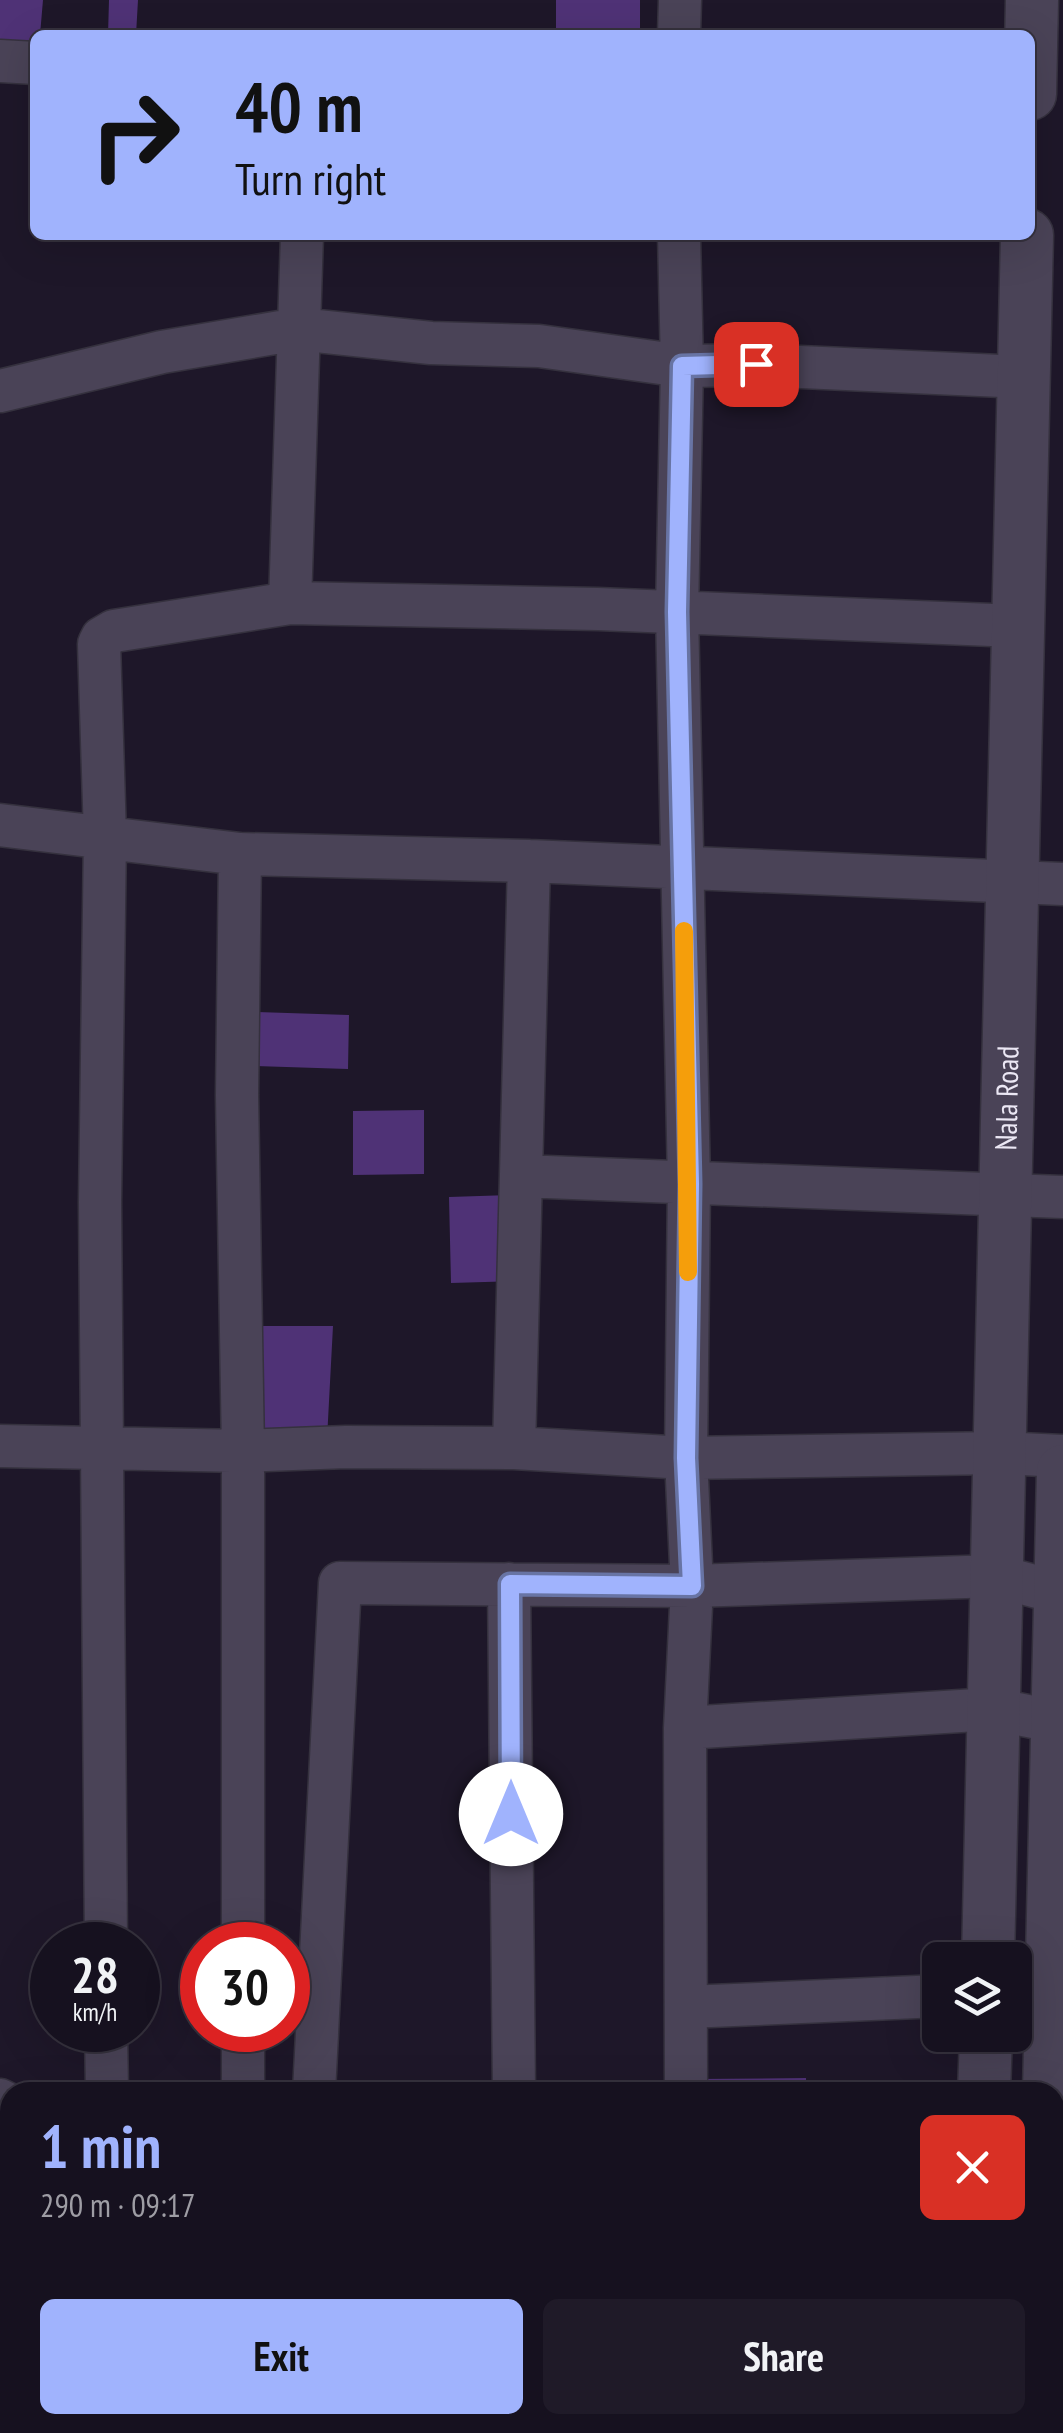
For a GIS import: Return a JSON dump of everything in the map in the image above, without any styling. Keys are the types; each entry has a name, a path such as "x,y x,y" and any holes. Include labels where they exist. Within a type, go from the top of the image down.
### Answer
{"street":[{"path":"679,30 680,0"},
{"path":"1031,30 1032,0"},
{"path":"0,61 30,64"},
{"path":"290,603 302,240"},
{"path":"679,240 682,366 677,612 690,1184 686,1458 692,1586 685,1728 686,2082"},
{"name":"Nala Road","path":"988,1942 1027,240"},
{"path":"0,391 162,352 298,329 431,344 539,346 682,366 756,364 1024,377"},
{"path":"106,1922 100,1202 105,836 99,644 102,638 114,631 290,603 677,612 1017,626"},
{"path":"0,825 240,854 682,866 1063,884"},
{"path":"240,854 237,1095 243,1451 243,1922"},
{"path":"514,1448 530,861"},
{"path":"521,1176 1063,1197"},
{"path":"0,1446 243,1451 514,1448 686,1458 998,1453 1063,1456"},
{"path":"1049,2082 1063,1471"},
{"path":"315,2082 340,1583 692,1586 996,1576 1060,1593"},
{"path":"510,1584 514,2082"},
{"path":"685,1728 992,1709 1058,1722"},
{"path":"687,2007 922,1997"},
{"path":"106,2052 106,2082"},
{"path":"243,2052 243,2082"},
{"path":"984,2082 985,2052"}],"building":[{"path":"0,0 43,0 40,30 30,30 30,47 0,44"},
{"path":"109,0 138,0 136,30 108,30"},
{"path":"556,0 640,0 640,30 556,30"},
{"path":"257,1012 349,1015 348,1069 255,1066"},
{"path":"424,1110 424,1174 353,1175 353,1111"},
{"path":"511,1195 514,1281 451,1283 449,1197"},
{"path":"250,1326 333,1326 327,1439 246,1427"},
{"path":"806,2078 806,2082 697,2082"}],"slow traffic":[{"path":"684,931 690,1184 688,1272"}],"route":[{"path":"511,1814 510,1584 692,1586 686,1458 690,1184 677,612 682,366 756,364"}]}
